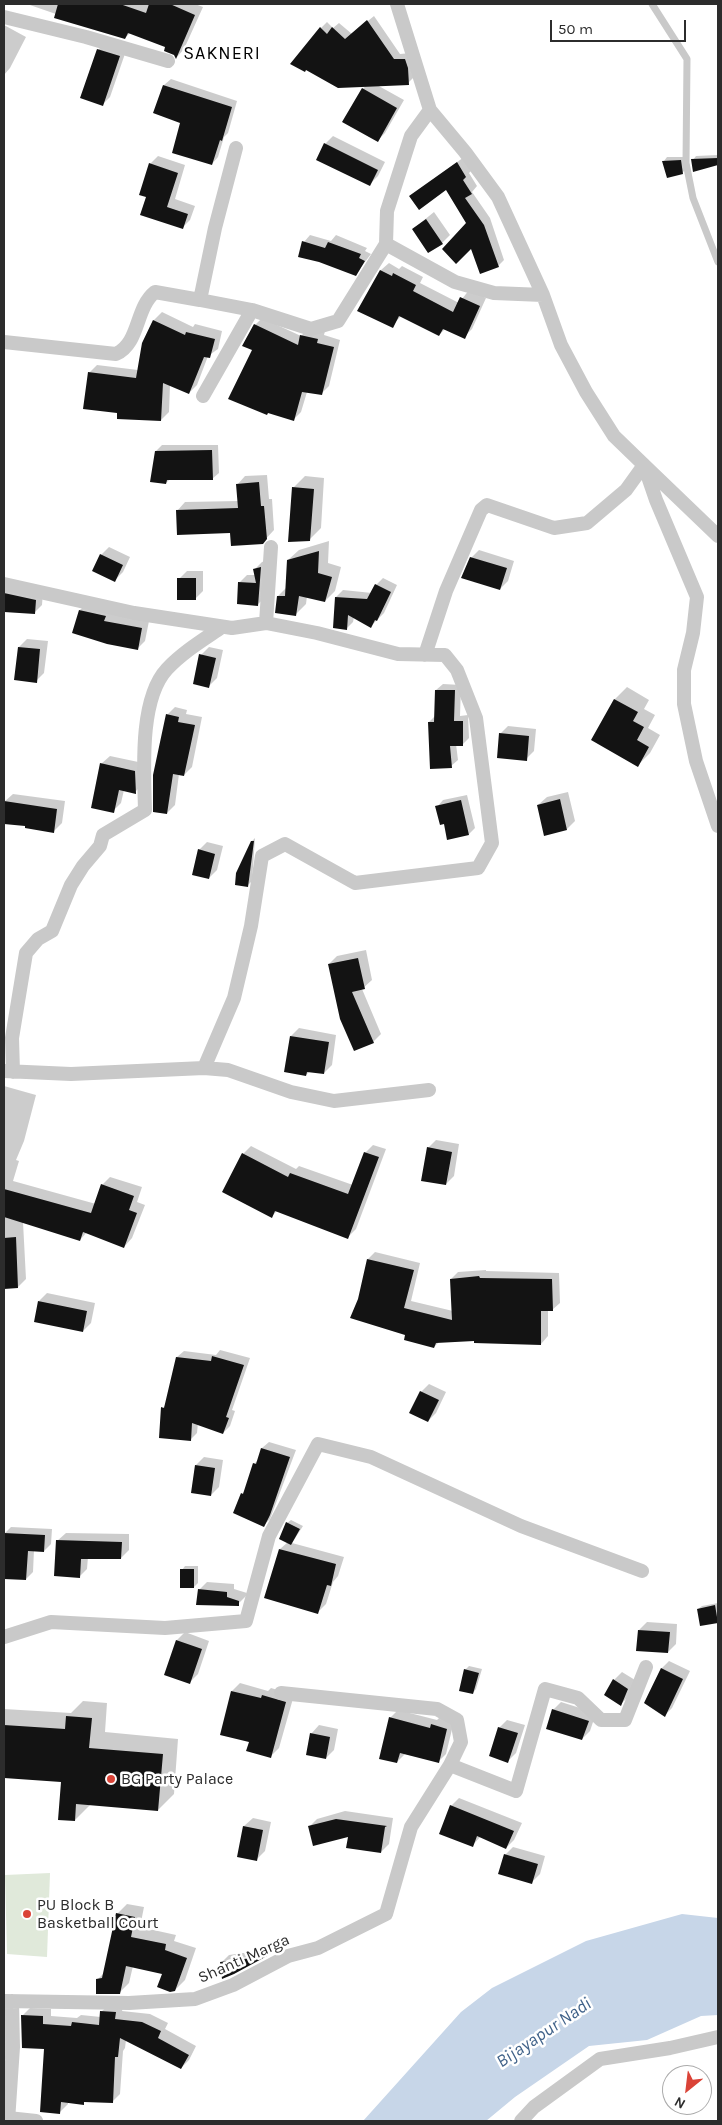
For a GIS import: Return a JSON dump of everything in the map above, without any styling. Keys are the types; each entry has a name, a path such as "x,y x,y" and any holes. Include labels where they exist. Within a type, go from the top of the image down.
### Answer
{"street":[{"path":"397,4 430,110 465,152 498,198 543,295 561,345 586,392 614,436 718,536"},
{"path":"4,17 86,37 168,62"},
{"path":"4,342 116,354 130,343 143,306 155,292 252,310 311,328 338,321 386,244 386,211 411,136 430,110"},
{"path":"200,300 215,228 236,148"},
{"path":"386,244 454,282 494,292 543,295"},
{"path":"203,396 252,310"},
{"path":"425,655 446,591 481,510 488,505 554,528 587,523 626,490 644,464"},
{"path":"644,464 656,500 697,597 693,633 684,670 684,704 696,762 718,826"},
{"path":"266,623 271,547"},
{"path":"4,584 134,613 232,628 266,623 317,633 398,654 445,656 457,670 476,718 492,843 478,868 355,883 285,844 262,856 251,926 234,998 204,1068"},
{"path":"222,627 184,653 166,670 155,689 144,742 145,810 103,835 100,846 83,866 71,886 52,931 38,940 26,954 8,1072 71,1074 204,1068 228,1070 291,1092 334,1101 429,1090"},
{"path":"4,1636 51,1622 165,1628 246,1621 269,1536 318,1444 371,1457 521,1526 642,1571"},
{"path":"450,1765 516,1790 545,1688 578,1698 601,1720 624,1720 646,1667"},
{"name":"Shanti Marga","path":"8,2001 129,2003 195,1999 233,1985 288,1956 318,1948 386,1914 411,1827 450,1765 461,1742 457,1720 437,1709 281,1693"},
{"path":"8,2001 13,2047 8,2120 36,2121"},
{"path":"521,2121 534,2107 600,2059 670,2048 718,2037"}],"lane":[{"path":"652,4 687,59 686,163 694,198 718,262"}],"green space":[{"name":"PU Block B Basketball Court","path":"50,1873 47,1957 7,1954 5,1875"}],"water":[{"name":"Bijayapur Nadi","path":"682,1914 718,1918 718,2015 701,2016 647,2040 589,2046 515,2097 486,2121 363,2121 461,2012 492,1988 586,1941"}],"building":[{"path":"58,4 120,4 146,13 149,4 170,4 195,15 176,59 174,55 164,51 165,47 128,33 125,39 54,18"},
{"path":"367,20 394,59 405,59 408,68 409,85 338,88 306,70 305,72 290,64 320,27 327,34 332,27 345,39"},
{"path":"97,49 120,56 103,106 80,98"},
{"path":"163,85 232,107 222,141 220,140 212,165 172,153 180,123 153,113"},
{"path":"362,88 397,108 378,142 342,122"},
{"path":"324,143 378,170 370,186 316,160"},
{"path":"718,158 718,165 693,172 691,159"},
{"path":"681,160 683,174 667,178 662,161"},
{"path":"457,162 466,177 463,180 472,194 465,198 484,225 499,267 480,274 471,249 456,264 442,249 466,223 446,190 419,210 409,196"},
{"path":"149,163 178,173 167,207 188,214 183,229 140,215 146,197 139,195"},
{"path":"426,219 443,244 428,253 412,229"},
{"path":"302,241 325,248 328,242 361,254 359,258 365,261 356,276 319,262 298,257"},
{"path":"380,270 392,276 393,273 416,285 413,291 453,312 460,297 480,306 465,339 443,329 439,336 399,316 393,328 357,311"},
{"path":"153,320 185,335 186,332 215,339 210,358 204,357 189,394 163,383 161,421 117,419 117,413 83,409 88,372 136,378 142,343"},
{"path":"254,324 298,345 300,335 318,339 317,343 334,347 322,395 302,392 294,421 268,413 267,415 228,399 252,350 242,346"},
{"path":"212,450 213,480 167,480 166,484 150,482 155,451"},
{"path":"259,482 261,506 264,506 267,539 263,544 231,546 230,533 177,535 176,510 238,508 236,484"},
{"path":"292,487 314,489 310,541 288,542"},
{"path":"319,551 318,573 332,577 325,602 299,596 296,616 275,613 277,596 285,596 287,560"},
{"path":"100,554 123,565 115,582 92,571"},
{"path":"470,557 507,568 500,590 461,578"},
{"path":"261,567 258,606 237,604 238,582 256,583 253,569"},
{"path":"177,578 196,578 196,600 177,600"},
{"path":"375,584 391,592 377,621 375,620 371,628 348,615 347,630 333,628 335,597 367,599"},
{"path":"4,593 36,600 35,614 4,612"},
{"path":"79,610 106,616 104,621 142,628 138,650 107,644 72,633"},
{"path":"18,647 40,649 37,683 14,680"},
{"path":"199,654 216,658 209,688 193,684"},
{"path":"435,690 455,690 454,721 463,721 463,746 450,746 452,768 430,769 428,722 434,722"},
{"path":"614,699 638,712 633,721 644,727 637,740 649,747 638,767 591,740"},
{"path":"166,714 179,717 178,722 195,725 184,776 173,774 167,814 153,812 153,775"},
{"path":"499,733 529,736 527,761 497,758"},
{"path":"100,763 135,771 136,794 119,790 114,813 91,808"},
{"path":"560,799 567,830 544,836 537,805"},
{"path":"461,800 469,835 447,840 444,824 440,825 435,806"},
{"path":"4,801 57,809 54,833 25,828 25,826 4,824"},
{"path":"251,841 254,841 248,887 235,885 236,873"},
{"path":"198,849 215,854 209,879 192,875"},
{"path":"358,958 365,989 352,992 374,1043 354,1051 340,1019 328,964"},
{"path":"290,1036 329,1042 324,1074 307,1072 306,1076 284,1072"},
{"path":"427,1147 452,1152 446,1185 421,1181"},
{"path":"364,1152 379,1157 348,1239 275,1211 272,1218 222,1192 242,1153 288,1177 290,1173 348,1194"},
{"path":"101,1184 134,1196 129,1210 137,1213 124,1248 83,1232 80,1241 4,1217 4,1189 91,1213"},
{"path":"16,1237 18,1288 4,1289 4,1238"},
{"path":"367,1259 414,1270 404,1308 452,1320 450,1279 479,1276 480,1278 552,1279 553,1311 541,1311 541,1345 474,1343 474,1341 436,1343 434,1348 404,1340 405,1335 350,1318 358,1299"},
{"path":"38,1301 87,1311 83,1332 34,1322"},
{"path":"212,1356 244,1365 226,1417 229,1418 223,1434 192,1423 191,1441 159,1438 161,1407 164,1408 176,1357 211,1361"},
{"path":"420,1391 439,1400 428,1422 409,1413"},
{"path":"261,1448 290,1457 264,1527 233,1513 241,1493 243,1494 253,1463 256,1464"},
{"path":"195,1465 215,1468 211,1496 191,1493"},
{"path":"286,1522 300,1529 291,1545 279,1539"},
{"path":"4,1533 45,1535 44,1552 28,1551 26,1580 4,1579"},
{"path":"56,1540 122,1542 121,1559 81,1559 80,1578 54,1576"},
{"path":"279,1549 336,1564 331,1586 327,1585 318,1614 264,1598"},
{"path":"180,1569 194,1569 194,1588 180,1588"},
{"path":"198,1589 227,1592 227,1597 239,1601 239,1606 196,1605"},
{"path":"715,1605 718,1623 700,1626 697,1609"},
{"path":"638,1630 670,1632 668,1653 636,1651"},
{"path":"176,1640 202,1649 190,1684 164,1675"},
{"path":"661,1668 683,1679 665,1717 644,1703"},
{"path":"464,1669 479,1673 473,1694 459,1691"},
{"path":"613,1679 628,1689 621,1706 604,1695"},
{"path":"231,1691 261,1698 262,1695 286,1702 271,1758 246,1751 249,1742 220,1735"},
{"path":"552,1709 589,1721 582,1740 546,1729"},
{"name":"BG Party Palace","path":"66,1716 92,1718 89,1748 163,1754 158,1811 76,1804 75,1821 58,1820 61,1782 4,1778 4,1725 65,1729"},
{"path":"389,1717 430,1728 431,1724 447,1729 439,1763 400,1753 397,1763 379,1759"},
{"path":"498,1727 518,1733 508,1763 489,1756"},
{"path":"310,1733 330,1737 326,1759 306,1755"},
{"path":"450,1805 514,1831 506,1849 477,1836 473,1847 439,1834"},
{"path":"336,1819 387,1826 385,1827 381,1853 346,1848 348,1837 313,1846 308,1826"},
{"path":"243,1826 263,1830 257,1861 237,1857"},
{"path":"504,1854 538,1864 532,1884 498,1874"},
{"path":"116,1913 135,1917 131,1937 166,1944 165,1950 187,1958 175,1991 170,1992 157,1987 162,1974 126,1966 120,1994 96,1994 96,1979 102,1978"},
{"path":"267,1956 234,1974 222,1979 220,1962"},
{"path":"100,2011 116,2012 115,2019 142,2022 161,2031 158,2038 189,2055 181,2069 120,2038 118,2057 115,2057 113,2103 84,2102 84,2105 61,2102 60,2114 40,2112 44,2049 22,2048 21,2015 43,2016 43,2024 71,2026 72,2022 99,2025"}],"place":[{"name":"BG Party Palace","path":"111,1779"},
{"name":"PU Block B Basketball Court","path":"27,1914"}],"district":[{"name":"SAKNERI","path":"222,54"}]}
